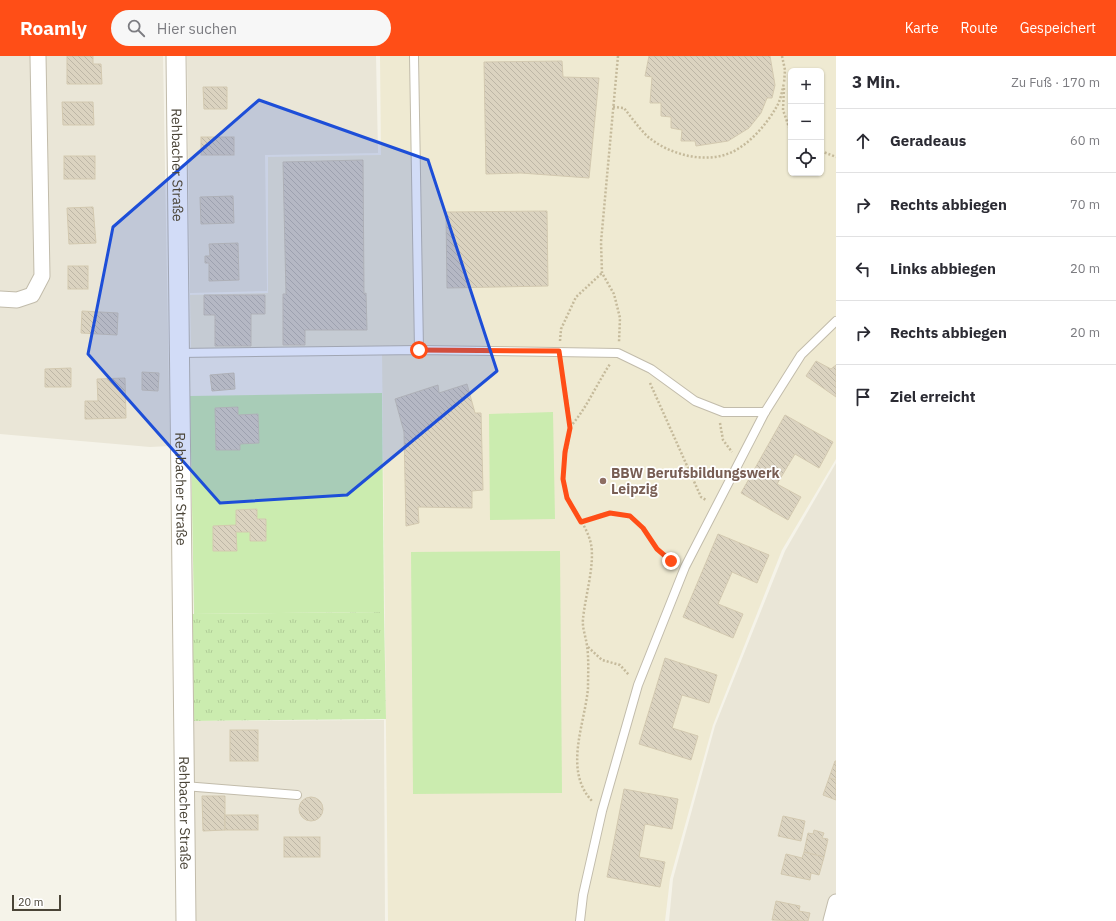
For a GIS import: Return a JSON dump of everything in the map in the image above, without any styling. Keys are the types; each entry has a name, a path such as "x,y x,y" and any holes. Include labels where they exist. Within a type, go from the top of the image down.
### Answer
{"street":[{"path":"0,299 17,300 32,294 42,276 38,56"},
{"name":"Rehbacher Straße","path":"176,56 186,921"},
{"path":"831,921 836,902"}],"lane":[{"path":"414,56 419,350"},
{"path":"580,921 583,895 602,811 638,685 685,567 765,412 801,355 836,321"},
{"path":"179,353 419,350 618,353 651,369 695,401 720,410 765,412"},
{"path":"184,786 297,795"}],"path":[{"path":"570,428 583,412 599,380 618,353 620,318 614,294 602,273 601,242 618,56"},
{"path":"613,107 624,108 647,136 677,153 711,158 730,153 751,138 766,124 778,105 786,70 782,56"},
{"path":"784,83 783,110 788,124"},
{"path":"824,153 836,157"},
{"path":"602,273 576,297 561,329 559,351 570,428 565,452 563,479 567,498 581,522 591,544 592,563 583,620 588,646 588,689 578,744 578,776 586,794 602,811"},
{"path":"642,364 701,497 716,506"},
{"path":"720,410 720,428 723,440 740,460"},
{"path":"581,522 610,513 630,516 643,528 657,549 671,561 685,567"},
{"path":"588,646 602,660 620,665 638,685"}],"highlighted area":[{"path":"259,100 428,160 497,371 347,495 220,503 88,354 113,227"}],"shaded area":[{"path":"0,56 163,56 170,446 150,447 0,434"},
{"path":"187,56 376,56 378,153 265,155 267,291 190,293"},
{"name":"BBW Berufsbildungswerk Leipzig","path":"380,56 836,56 836,459 782,550 713,725 670,879 665,921 388,921 382,348 191,350 190,295 268,293 268,157 381,155"},
{"path":"836,463 836,921 669,921 673,879 715,726 785,551"},
{"path":"384,720 385,921 192,921 190,721"}],"green space":[{"path":"382,393 384,612 194,614 190,396"},
{"path":"553,412 555,519 490,520 489,414"},
{"path":"560,551 562,793 413,794 411,552"},
{"path":"384,612 386,719 190,721 189,614"}],"building":[{"path":"67,56 93,56 93,64 101,64 102,84 67,84"},
{"path":"649,56 770,56 775,85 772,98 767,98 761,113 749,128 728,141 696,146 695,141 681,141 682,130 671,128 671,117 661,116 661,103 650,103 652,77 645,76"},
{"path":"562,61 563,77 599,78 589,178 521,173 486,174 484,62"},
{"path":"203,87 227,87 227,109 204,109"},
{"path":"62,102 93,102 94,125 63,125"},
{"path":"201,137 234,137 234,155 201,155"},
{"path":"64,156 95,156 95,179 64,179"},
{"path":"363,160 364,294 366,293 367,330 305,330 305,345 283,345 283,294 286,294 283,162"},
{"path":"233,196 234,223 201,224 200,197"},
{"path":"93,207 96,243 69,244 67,208"},
{"path":"547,211 548,286 447,288 446,212"},
{"path":"238,243 239,280 209,281 209,263 205,263 205,256 210,256 209,244"},
{"path":"68,266 88,266 88,289 68,289"},
{"path":"204,295 265,295 265,314 251,314 251,346 215,346 215,315 204,315"},
{"path":"82,311 118,313 117,335 81,333"},
{"path":"816,361 831,369 836,365 836,397 806,376"},
{"path":"71,368 71,387 45,387 45,369"},
{"path":"142,372 159,373 158,391 142,390"},
{"path":"234,373 235,389 212,391 210,375"},
{"path":"125,378 126,418 85,419 85,401 98,401 97,379"},
{"path":"467,384 475,413 481,413 483,490 472,491 472,508 418,507 419,523 406,526 404,432 395,399 438,385 439,393"},
{"path":"238,407 238,415 258,414 259,443 240,444 240,450 216,450 215,408"},
{"path":"785,415 833,442 819,468 795,454 777,484 801,497 788,520 741,493"},
{"path":"257,509 257,519 266,519 266,541 250,541 250,532 236,532 237,551 213,551 213,526 236,525 236,510"},
{"path":"718,534 769,555 757,583 732,572 718,604 743,614 733,638 683,617"},
{"path":"665,658 717,675 709,703 682,695 672,728 698,736 691,760 639,744"},
{"path":"230,730 258,730 258,761 230,761"},
{"path":"836,761 836,780 829,778"},
{"path":"829,778 836,780 836,800 823,795"},
{"path":"624,789 678,799 672,829 645,824 639,857 665,862 660,887 607,877"},
{"path":"202,796 225,796 225,830 203,831"},
{"path":"311,797 316,798 322,804 322,814 316,820 311,821 306,820 300,814 299,809 300,804 306,798"},
{"path":"225,815 258,815 258,830 225,830"},
{"path":"783,816 805,821 801,841 778,836"},
{"path":"814,830 824,833 822,838 828,839 824,857 804,852 808,833 813,834"},
{"path":"284,837 320,837 320,857 284,857"},
{"path":"804,852 824,857 819,875 811,873 810,880 781,874 786,854 802,858"},
{"path":"776,901 800,906 799,911 810,913 808,921 772,920"}],"place":[{"name":"BBW Berufsbildungswerk Leipzig","path":"603,481"}],"route":[{"path":"419,350 559,351 570,428 565,452 563,479 567,498 581,522 610,513 630,516 643,528 657,549 671,561"}]}
